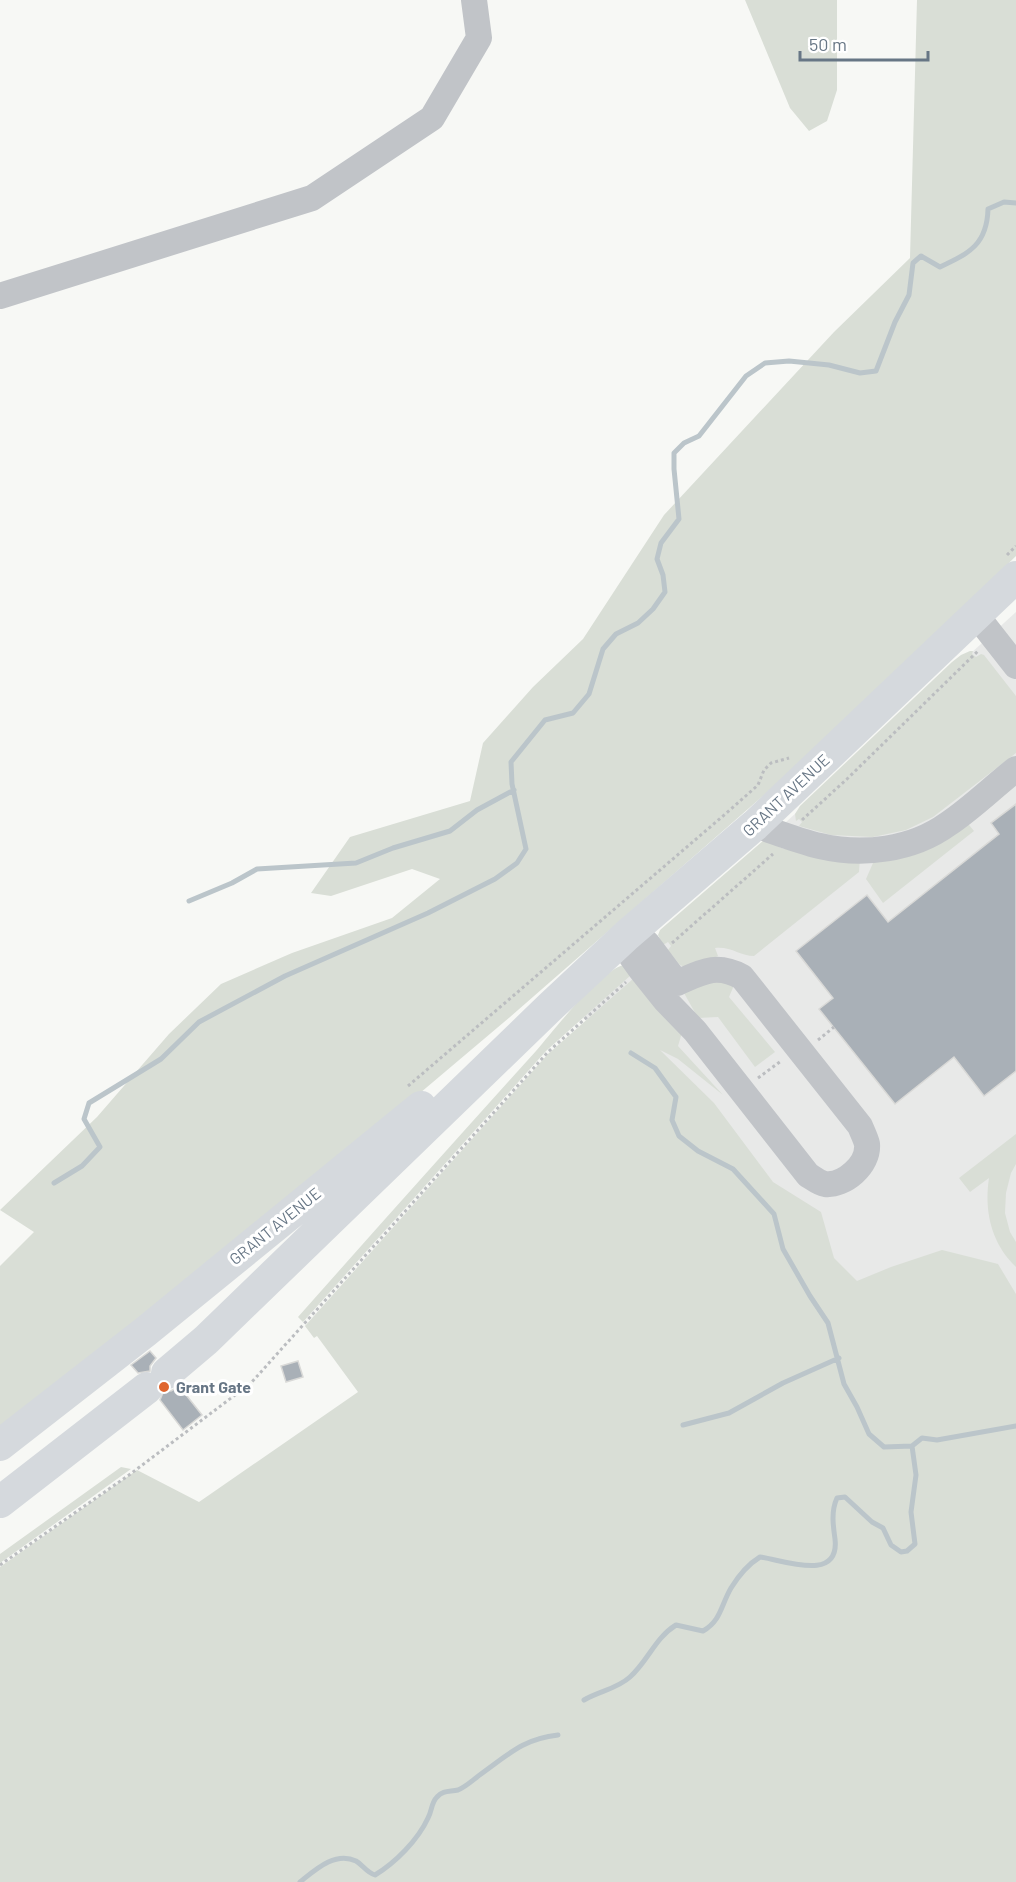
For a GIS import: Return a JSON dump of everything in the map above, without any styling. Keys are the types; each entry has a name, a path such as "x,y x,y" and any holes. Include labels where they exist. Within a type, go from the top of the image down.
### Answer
{"main road":[{"name":"GRANT AVENUE","path":"0,1502 206,1340 627,934 983,625 1011,566"},
{"name":"GRANT AVENUE","path":"0,1445 145,1332 392,1129 550,1007"}],"lane":[{"path":"0,296 312,198 432,118 479,38 474,0"},
{"path":"983,625 1016,666"},
{"path":"755,825 822,847 862,851 895,848 920,840 948,825 1016,769"},
{"path":"627,934 631,956 649,963 677,983 695,1031"},
{"path":"649,963 665,1000 695,1031 808,1175 823,1184 838,1182 855,1172 864,1158 867,1144 860,1126 742,977 729,970 712,970 677,983"}],"path":[{"path":"1011,566 1016,546"},
{"path":"0,1565 129,1474 251,1383 548,1052 783,846 799,823 976,653 983,625"},
{"path":"492,1013 737,804 758,785 764,770 771,763 791,758"}],"shaded area":[{"path":"745,0 837,0 837,90 827,121 809,131 790,108"},
{"path":"917,0 1016,0 1016,556 803,761 510,1017 317,1180 0,1430 0,1266 34,1232 0,1210 97,1117 169,1034 221,984 292,953 392,918 440,879 412,869 331,896 311,893 350,837 470,801 483,743 533,687 583,639 664,515 834,332 910,258"},
{"path":"1016,612 1016,1375 883,1336 578,1012"},
{"path":"973,651 972,654 976,657 984,655 1016,696 1016,753 933,817 906,830 873,837 831,835 799,826 802,822 799,819 796,821 795,814 800,806 952,662"},
{"path":"965,820 974,831 883,903 866,879 873,863"},
{"path":"764,840 780,842 779,847 784,849 790,845 860,857 859,872 754,956 726,948 715,948 718,956 687,968 680,965 668,950 671,946 668,942 663,945 658,935 660,930"},
{"path":"623,965 631,975 546,1051 303,1322 298,1317 577,1003 602,979"},
{"path":"693,976 735,983 729,997 775,1052 755,1067 718,1017 698,1018 684,993"},
{"path":"634,978 683,1029 678,1046 723,1095 678,1059 660,1050 714,1103 773,1182 821,1212 834,1258 857,1281 942,1250 998,1264 1016,1294 1016,1882 0,1882 0,1567 137,1470 199,1502 358,1392 317,1336 314,1338 305,1326 548,1054"},
{"path":"1016,1134 1016,1164 1006,1193 1005,1213 1010,1232 1016,1242 1016,1267 1007,1258 991,1226 988,1202 989,1178 970,1192 959,1178"},
{"path":"121,1467 131,1469 0,1563 0,1554"}],"building":[{"path":"1016,804 1016,1071 984,1096 954,1057 895,1104 819,1009 833,998 796,951 867,895 888,922 999,834 991,823"},
{"path":"150,1351 156,1358 150,1366 150,1371 138,1373 131,1365"},
{"path":"298,1361 303,1377 286,1382 281,1366"},
{"path":"179,1386 202,1415 183,1430 160,1400 164,1390 171,1391"}],"waterway":[{"path":"54,1183 82,1166 100,1147 84,1119 89,1103 161,1059 199,1022 285,976 428,913 495,879 517,863 526,849 512,784 511,762 545,720 573,713 589,694 603,649 616,634 638,623 653,609 665,592 663,575 657,559 661,543 679,519 674,453 684,443 699,436 746,376 765,363 789,361 829,365 860,373 876,371 895,322 909,295 913,263 921,256 940,267 960,257 975,246 980,239 987,221 988,209 1004,202 1016,203"},
{"path":"189,901 232,883 257,869 356,863 393,848 450,831 477,810 514,790"},
{"path":"631,1053 655,1068 676,1097 672,1120 679,1136 698,1151 733,1169 774,1214 783,1249 828,1323 844,1384 869,1434 884,1447 912,1446"},
{"path":"683,1425 729,1413 783,1383 839,1358"},
{"path":"584,1700 630,1677 662,1636 676,1625 703,1631 709,1627 717,1617 737,1579 760,1557 808,1566 820,1565 829,1561 834,1553 833,1513 837,1498 845,1497 872,1522 883,1528 891,1545 901,1552 907,1551 915,1544 911,1512 916,1475 912,1446 922,1438 937,1440 1016,1426"},
{"path":"300,1882 326,1863 340,1858 356,1861 375,1875 412,1843 424,1826 439,1795 464,1787 508,1754 526,1744 558,1735"}],"place":[{"name":"Grant Gate","path":"164,1387"}]}
